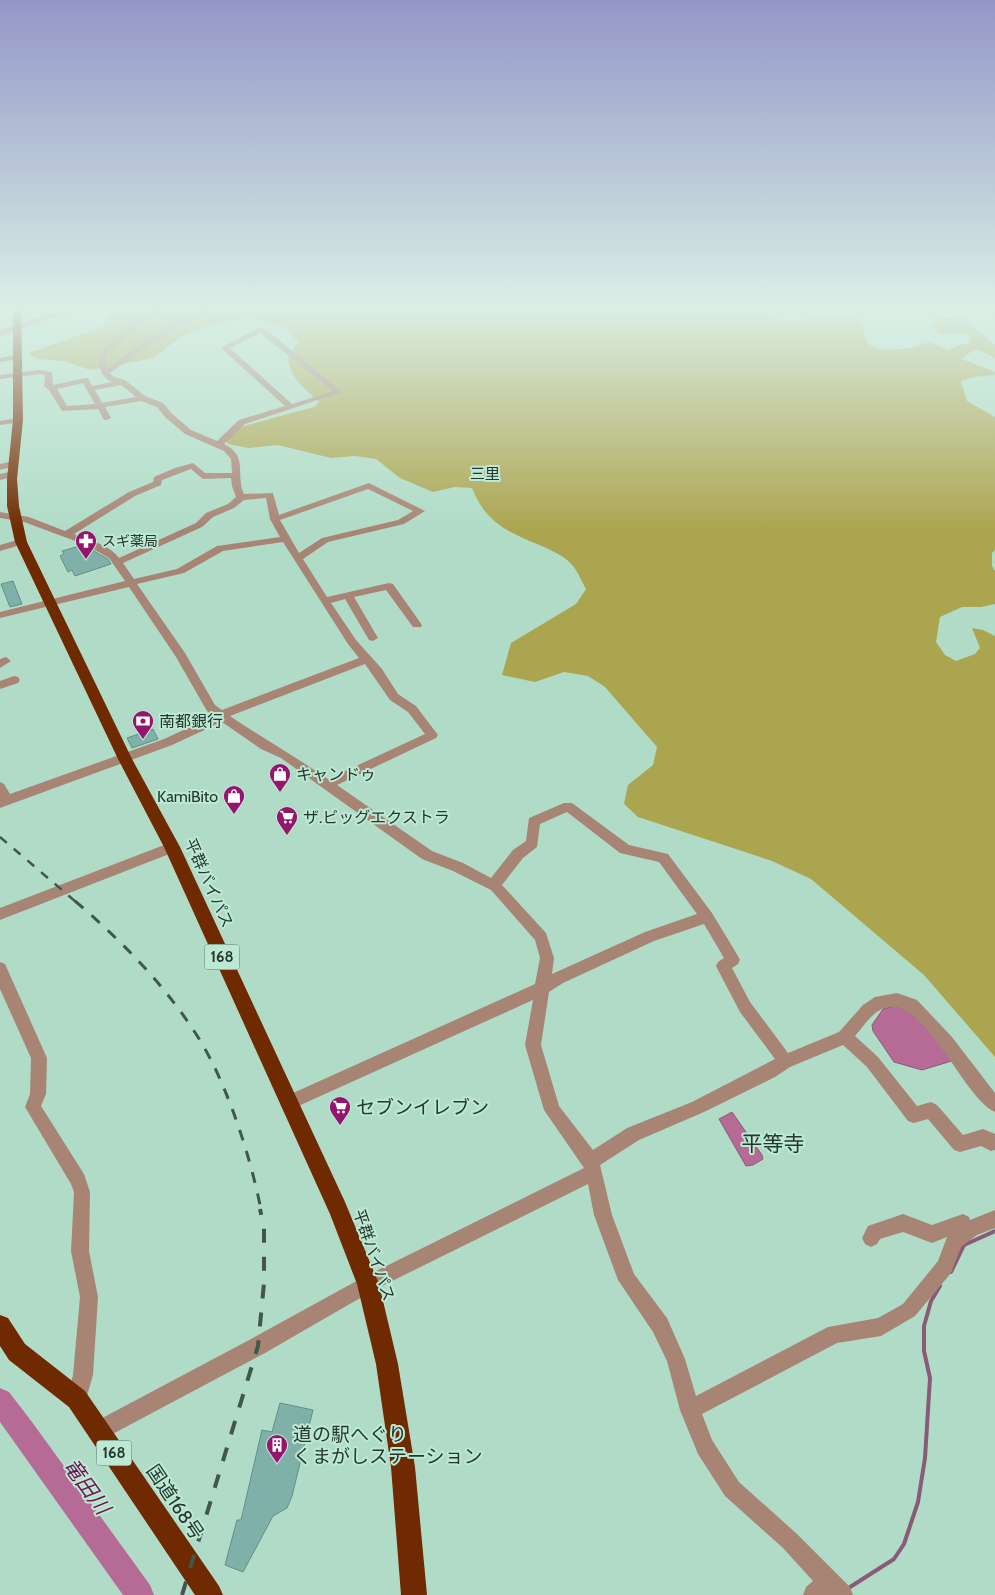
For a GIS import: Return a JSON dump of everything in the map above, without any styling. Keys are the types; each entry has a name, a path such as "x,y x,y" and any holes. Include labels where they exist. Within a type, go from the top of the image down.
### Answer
{"highway":[{"name":"平群バイパス","path":"10,380 18,420 6,471 8,516 125,758 172,847 338,1209 368,1284 387,1364 403,1467 414,1595"},
{"name":"国道168号","path":"0,1326 17,1352 77,1399 210,1595"}],"street":[{"path":"48,380 48,386 52,388 65,409 100,406 142,398"},
{"path":"52,388 83,380"},
{"path":"85,380 107,418"},
{"path":"116,380 122,382 142,398 160,405 168,415 188,432 218,445 232,454 237,464 236,483 241,497"},
{"path":"262,380 291,407"},
{"path":"218,445 242,422 338,392 324,380"},
{"path":"90,389 122,382"},
{"path":"0,423 18,420"},
{"path":"66,535 132,494 158,483 157,479 178,470 193,466 203,476 237,475"},
{"path":"274,519 369,486 420,511 401,522 325,540 298,558"},
{"path":"118,562 199,525 206,516 214,511 231,508 241,497 270,495 274,519 352,642 378,672 394,697 412,709 432,735 327,785"},
{"path":"8,516 102,549 118,562 181,656 211,708 265,746 285,755 427,855 458,867 494,886 541,936 547,958 533,1045 552,1110 592,1166 603,1215 627,1280 660,1325 676,1359 690,1410 705,1448 732,1489 790,1541 829,1589"},
{"path":"0,616 51,602 133,584 186,569 220,548 286,539"},
{"path":"0,548 21,542"},
{"path":"325,601 389,586 417,625"},
{"path":"348,596 373,638"},
{"path":"0,787 3,801 168,742 172,738 222,717 226,713 366,659"},
{"path":"0,685 14,680"},
{"path":"494,886 518,854 532,842 534,821 568,806 625,849 663,858 707,917 733,960 723,966 745,1007 778,1049 784,1062"},
{"path":"0,914 172,847"},
{"path":"288,1103 543,988 558,978 650,936 707,917"},
{"path":"0,968 3,979 39,1058 38,1094 33,1107 46,1132 78,1180 82,1192 80,1251 89,1297 83,1375 77,1399"},
{"path":"98,1430 235,1359 368,1284 592,1166 633,1134 698,1107 769,1072 784,1062 844,1036 868,1010 880,1002 897,1000 912,1005 947,1042 995,1104"},
{"path":"844,1036 854,1042 872,1062 914,1115 931,1110 960,1144 983,1137 991,1142 995,1142"},
{"path":"690,1410 836,1334 881,1327 909,1310 945,1267 954,1241 971,1228 995,1219"},
{"path":"871,1238 874,1232 903,1223 932,1234 963,1223"}],"shaded area":[{"path":"297,380 963,380 961,381 967,401 995,417 995,550 992,553 992,566 995,571 995,604 981,607 962,607 940,617 936,642 945,655 956,661 975,654 980,648 972,628 983,630 995,636 995,1057 924,975 811,879 772,861 638,817 624,804 628,785 653,765 657,747 605,687 588,676 564,672 535,682 502,675 511,643 576,604 586,589 575,568 567,560 555,552 520,537 501,526 484,510 472,488 455,487 433,492 400,478 376,459 355,456 331,458 278,445 249,448 228,444 224,436 240,427 314,407 319,402"},
{"path":"894,1006 913,1012 955,1060 922,1070 894,1062 873,1031 872,1025 883,1009"},
{"path":"732,1112 762,1155 763,1159 753,1165 746,1166 719,1119"}],"building":[{"name":"スギ薬局","path":"76,547 92,550 108,559 111,564 75,576 72,570 68,572 60,556 64,554 62,551"},
{"path":"13,581 22,604 10,607 1,584"},
{"name":"南都銀行","path":"153,729 158,739 132,748 127,738"},
{"name":"道の駅へぐり くまがしステーション","path":"280,1403 313,1410 292,1496 287,1508 273,1516 243,1572 225,1565 237,1520 241,1520 262,1430 272,1432"}],"waterway":[{"path":"951,1272 964,1245 995,1231"},
{"path":"847,1589 894,1559 904,1544 918,1502 925,1458 930,1378 924,1351 924,1326 931,1301 940,1286"},
{"name":"竜田川","path":"0,1401 140,1595"}],"railway":[{"path":"0,837 76,902"},
{"path":"75,901 144,967 174,1003 201,1042 220,1080 237,1123 245,1146 261,1210"},
{"path":"182,1595 258,1346 264,1283 264,1228 260,1209"}],"place":[{"name":"スギ薬局","path":"86,560"},
{"name":"南都銀行","path":"143,740"},
{"name":"キャンドゥ","path":"280,793"},
{"name":"KamiBito","path":"234,815"},
{"name":"ザ.ビッグエクストラ","path":"287,836"},
{"name":"セブンイレブン","path":"340,1126"},
{"name":"道の駅へぐり くまがしステーション","path":"277,1464"}],"district":[{"name":"三里","path":"485,474"},
{"name":"平等寺","path":"773,1143"}]}
